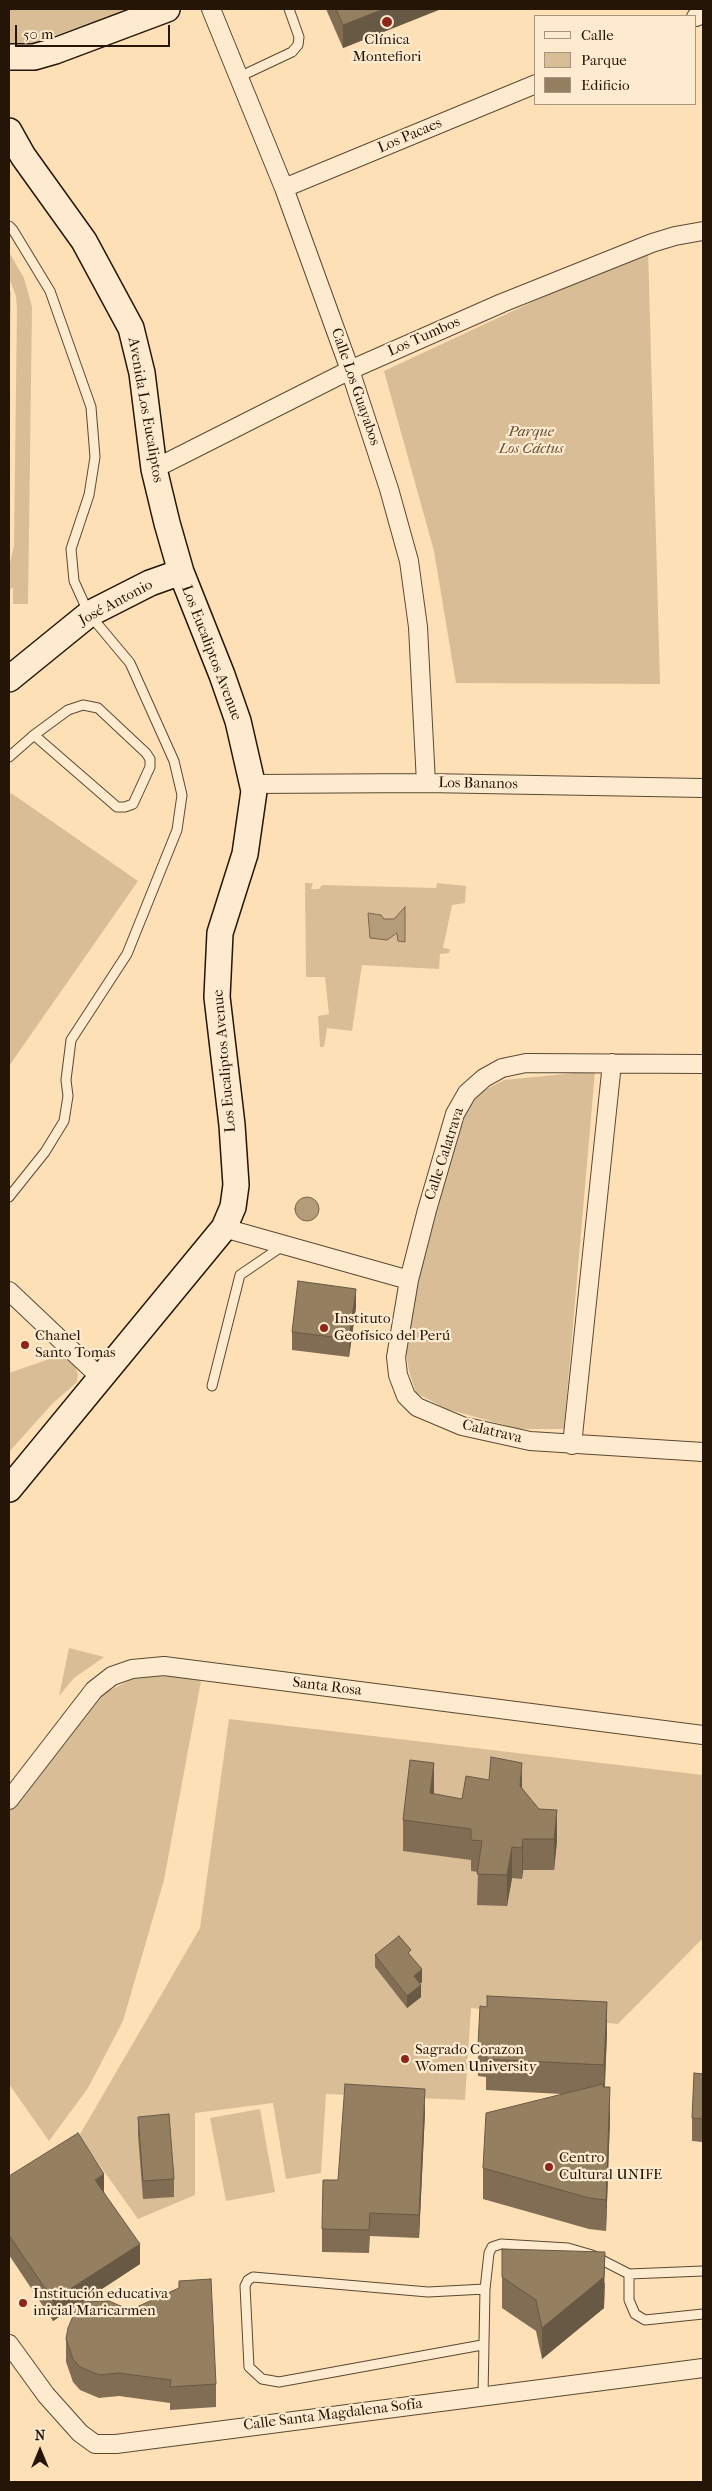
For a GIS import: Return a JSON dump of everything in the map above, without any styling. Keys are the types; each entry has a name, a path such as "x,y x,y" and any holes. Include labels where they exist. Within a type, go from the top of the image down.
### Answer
{"street":[{"path":"9,68 34,57 167,9"},
{"name":"Calle Los Guayabos","path":"211,9 284,188 350,370 389,489 409,561 418,627 426,784"},
{"path":"9,57 34,57"},
{"name":"Los Pacaes","path":"284,188 534,85"},
{"name":"Avenida Los Eucaliptos","path":"9,132 23,156 84,241 131,328 142,373 154,469 181,572"},
{"name":"Los Tumbos","path":"154,469 350,370 502,303 652,242 703,231"},
{"name":"José Antonio","path":"9,679 89,614 150,583 181,572"},
{"name":"Los Eucaliptos Avenue","path":"9,1489 224,1228 233,1207 236,1185 232,1125 217,997 220,933 245,854 254,791 238,721 222,674 181,572"},
{"name":"Los Bananos","path":"252,784 426,784 703,788"},
{"name":"Calle Calatrava","path":"409,1280 455,1114 467,1093 484,1078 502,1068 526,1063 703,1064"},
{"path":"572,1445 612,1063"},
{"path":"224,1228 409,1280"},
{"name":"Calatrava","path":"409,1280 396,1357 398,1375 406,1396 417,1407 462,1426 530,1440 572,1445 703,1452"},
{"path":"9,1291 101,1378"},
{"name":"Santa Rosa","path":"9,1800 94,1690 112,1676 132,1669 164,1666 703,1734"},
{"name":"Calle Santa Magdalena Sofía","path":"9,2344 46,2395 80,2433 95,2444 116,2444 703,2368"}],"lane":[{"path":"239,77 292,52 298,45 299,37 289,9"},
{"path":"9,226 50,291 91,407 93,466 89,495 71,549 74,581 89,614 130,663 174,761 182,795 177,830 127,954 71,1040 66,1080 68,1096 64,1121 45,1152 9,1197"},
{"path":"9,757 34,735 68,710 83,705 98,708 146,753 150,760 150,767 133,804 117,807 34,735"},
{"path":"212,1386 240,1275 284,1245"},
{"path":"483,2396 482,2345 485,2289 489,2254 492,2247 501,2244 568,2248 592,2255 630,2274 703,2271"},
{"path":"630,2274 629,2300 635,2314 645,2320 703,2314"},
{"path":"482,2345 279,2382 262,2379 250,2367 245,2286 248,2280 254,2277 428,2292 485,2289"}],"green space":[{"path":"9,9 130,9 20,48 9,43"},
{"name":"Parque Los Cáctus","path":"648,248 660,684 456,683 434,551 384,371"},
{"path":"9,252 24,278 32,307 28,604 13,604 13,587 9,591 9,567 14,546 17,308 16,296 9,278"},
{"path":"9,291 11,291 9,418"},
{"path":"11,793 138,881 9,1066 9,796"},
{"path":"305,883 313,883 311,889 319,889 322,885 436,888 437,883 466,886 465,903 452,905 443,948 450,949 449,953 440,954 439,969 362,965 352,1031 327,1028 324,1047 320,1047 318,1016 329,1014 325,977 306,977"},
{"path":"595,1071 564,1429 519,1429 447,1409 416,1393 409,1371 405,1346 423,1247 470,1098 504,1080"},
{"path":"58,1356 75,1366 78,1374 77,1382 52,1404 9,1452 9,1373"},
{"path":"69,1648 104,1657 74,1678 59,1696"},
{"path":"167,1675 201,1681 164,1880 123,2021 88,2088 49,2141 9,2084 9,1811 99,1696 134,1678"},
{"path":"229,1719 703,1775 703,1938 618,2024 471,2008 465,2100 326,2094 321,2173 286,2179 273,2103 195,2113 195,2195 138,2219 79,2136 200,1928"},
{"path":"260,2109 275,2192 226,2201 210,2118"}],"shaded area":[{"path":"405,907 405,942 398,941 397,933 387,940 370,938 368,913 381,915 384,919 394,919"},
{"path":"307,1197 312,1198 318,1204 318,1214 312,1220 307,1221 302,1220 296,1214 295,1209 296,1204 302,1198"}],"building":[{"path":"336,9 384,9 343,25"},
{"name":"Instituto Geofísico del Perú","path":"298,1281 356,1289 349,1339 292,1332"},
{"path":"491,1757 522,1763 520,1786 539,1809 557,1810 554,1839 523,1839 522,1848 512,1847 507,1875 477,1874 482,1841 471,1840 471,1829 403,1820 410,1760 434,1763 430,1793 462,1799 466,1776 489,1780"},
{"path":"399,1936 411,1950 408,1953 422,1969 414,1976 421,1985 407,1996 375,1955"},
{"path":"487,1996 607,2002 604,2065 486,2059 487,2046 478,2045 480,2006 487,2007"},
{"path":"694,2073 703,2074 703,2119 692,2118"},
{"path":"345,2084 425,2089 419,2215 370,2213 369,2230 322,2229 323,2180 338,2180"},
{"path":"603,2084 603,2087 610,2087 606,2200 589,2198 483,2168 486,2113"},
{"path":"169,2114 174,2179 143,2181 138,2117"},
{"path":"78,2133 104,2174 95,2180 140,2244 53,2300 9,2235 9,2176"},
{"path":"502,2249 605,2252 604,2277 542,2328 536,2300 502,2277"},
{"path":"211,2279 216,2384 170,2387 171,2380 119,2373 99,2375 80,2367 73,2359 66,2339 68,2328 79,2302 109,2301 130,2310 179,2288 179,2281"}],"place":[{"name":"Clínica Montefiori","path":"387,22"},
{"name":"Instituto Geofísico del Perú","path":"324,1328"},
{"name":"Chanel Santo Tomas","path":"25,1345"},
{"name":"Sagrado Corazon Women University","path":"405,2059"},
{"name":"Centro Cultural UNIFE","path":"549,2167"},
{"name":"Institución educativa inicial Maricarmen","path":"23,2303"}]}
